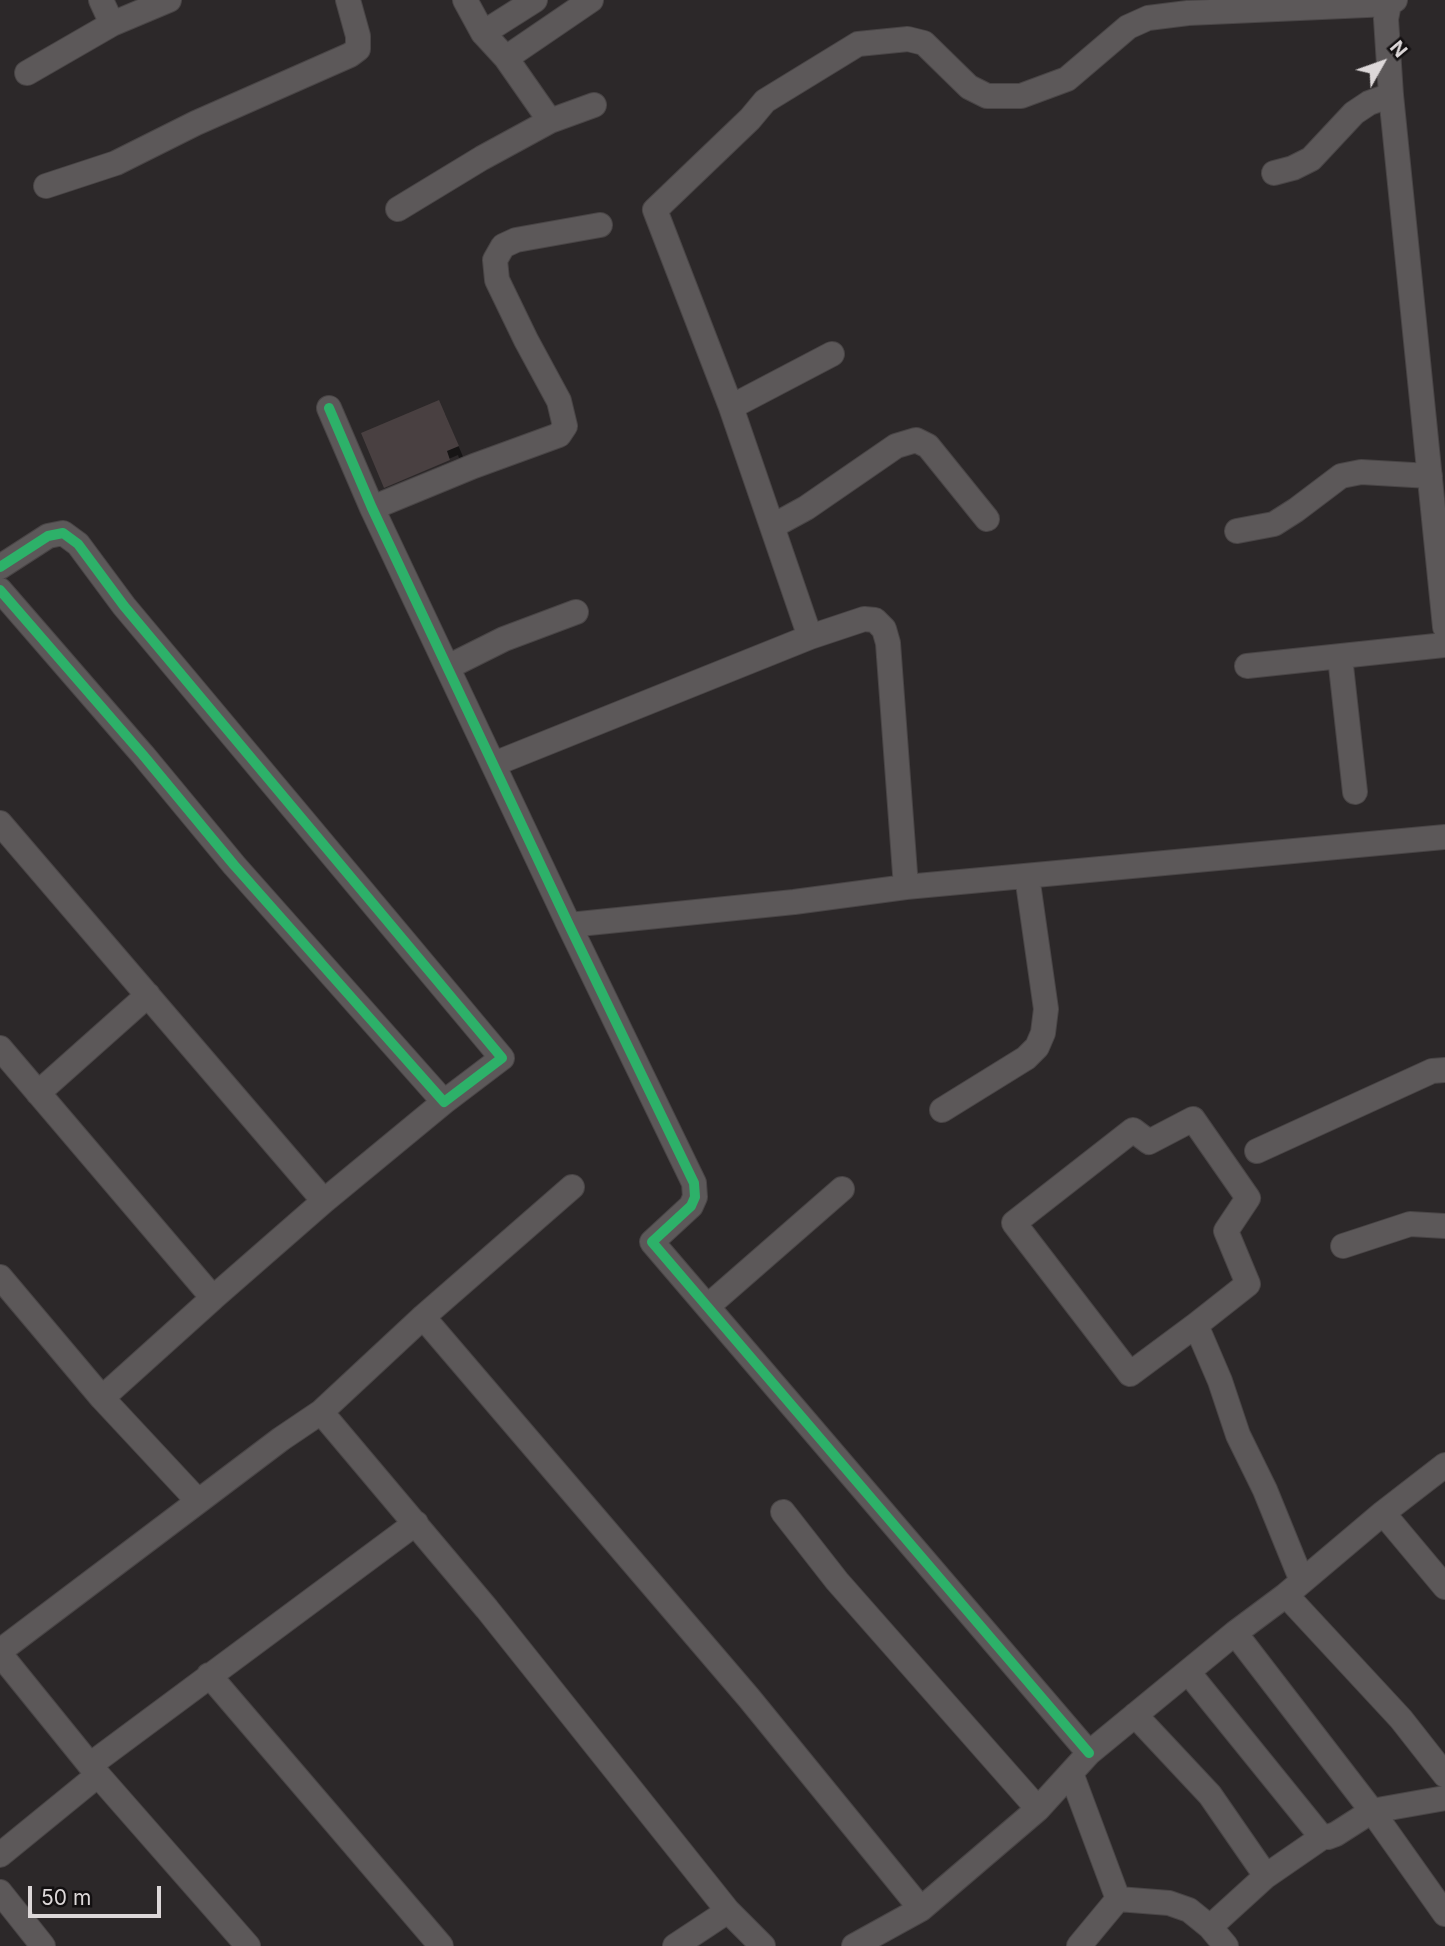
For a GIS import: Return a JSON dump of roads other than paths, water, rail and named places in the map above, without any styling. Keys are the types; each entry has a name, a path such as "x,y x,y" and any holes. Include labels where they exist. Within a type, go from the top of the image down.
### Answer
{"street":[{"path":"101,0 112,24"},
{"path":"27,72 112,24 169,0"},
{"path":"46,186 116,163 196,123 350,55 358,49 358,36 348,0"},
{"path":"465,0 483,33 506,58 550,121"},
{"path":"483,33 535,0"},
{"path":"506,58 584,2"},
{"path":"810,637 731,407 655,210 750,119 765,101 858,44 908,39 924,43 969,87 987,96 1021,96 1067,79 1128,27 1148,18 1188,13 1392,2 1386,19 1391,95 1445,627"},
{"path":"1273,173 1293,169 1311,159 1354,113 1369,103 1391,95"},
{"path":"398,209 550,121 594,105"},
{"path":"372,508 559,435 565,426 559,401 497,280 495,260 503,246 516,240 600,225"},
{"path":"731,407 832,354"},
{"path":"329,408 372,508 694,1183 695,1196 691,1206 652,1242 1089,1753"},
{"path":"773,526 806,508 896,446 916,440 928,446 987,519"},
{"path":"1237,531 1274,524 1340,476 1361,472 1430,476"},
{"path":"0,567 48,536 63,533 78,544 133,617 502,1058 324,1200 102,1398"},
{"path":"0,590 234,865 444,1102"},
{"path":"448,667 504,639 576,612"},
{"path":"494,764 810,637 864,620 875,620 884,629 888,643 906,887"},
{"path":"1247,666 1445,645"},
{"path":"1340,657 1355,792"},
{"path":"0,823 324,1200"},
{"path":"569,925 794,902 906,887 1445,836"},
{"path":"942,1110 1026,1058 1037,1047 1043,1033 1046,1009 1027,876"},
{"path":"38,1093 148,995"},
{"path":"0,1048 213,1298"},
{"path":"1257,1151 1432,1070 1445,1070"},
{"path":"1193,1119 1248,1198 1226,1231 1248,1284 1196,1325 1130,1374 1014,1223 1133,1130 1149,1142 1193,1119"},
{"path":"248,1946 94,1770 0,1652 281,1438 321,1412 423,1317 572,1187"},
{"path":"708,1306 842,1189"},
{"path":"1343,1246 1410,1224 1445,1226"},
{"path":"0,1277 102,1398 198,1502"},
{"path":"423,1317 749,1698 921,1909"},
{"path":"1196,1325 1208,1348 1238,1435 1265,1490 1294,1588 1445,1774"},
{"path":"321,1412 416,1523 601,1749 728,1911 763,1946"},
{"path":"854,1946 921,1909 1038,1809 1089,1753 1383,1513 1440,1478"},
{"path":"783,1512 837,1581 1038,1809"},
{"path":"1383,1513 1445,1587"},
{"path":"0,1855 94,1770 209,1675 416,1523"},
{"path":"1235,1633 1372,1811 1445,1914"},
{"path":"1188,1672 1320,1835 1328,1837 1336,1834 1372,1811 1445,1798"},
{"path":"209,1675 441,1946"},
{"path":"1135,1715 1210,1796 1266,1877"},
{"path":"1071,1773 1118,1899"},
{"path":"1210,1927 1266,1877 1324,1836"},
{"path":"0,1892 43,1946"},
{"path":"1118,1899 1169,1903 1189,1910 1210,1927 1226,1946"},
{"path":"1079,1946 1118,1899"},
{"path":"675,1946 728,1911"}]}
